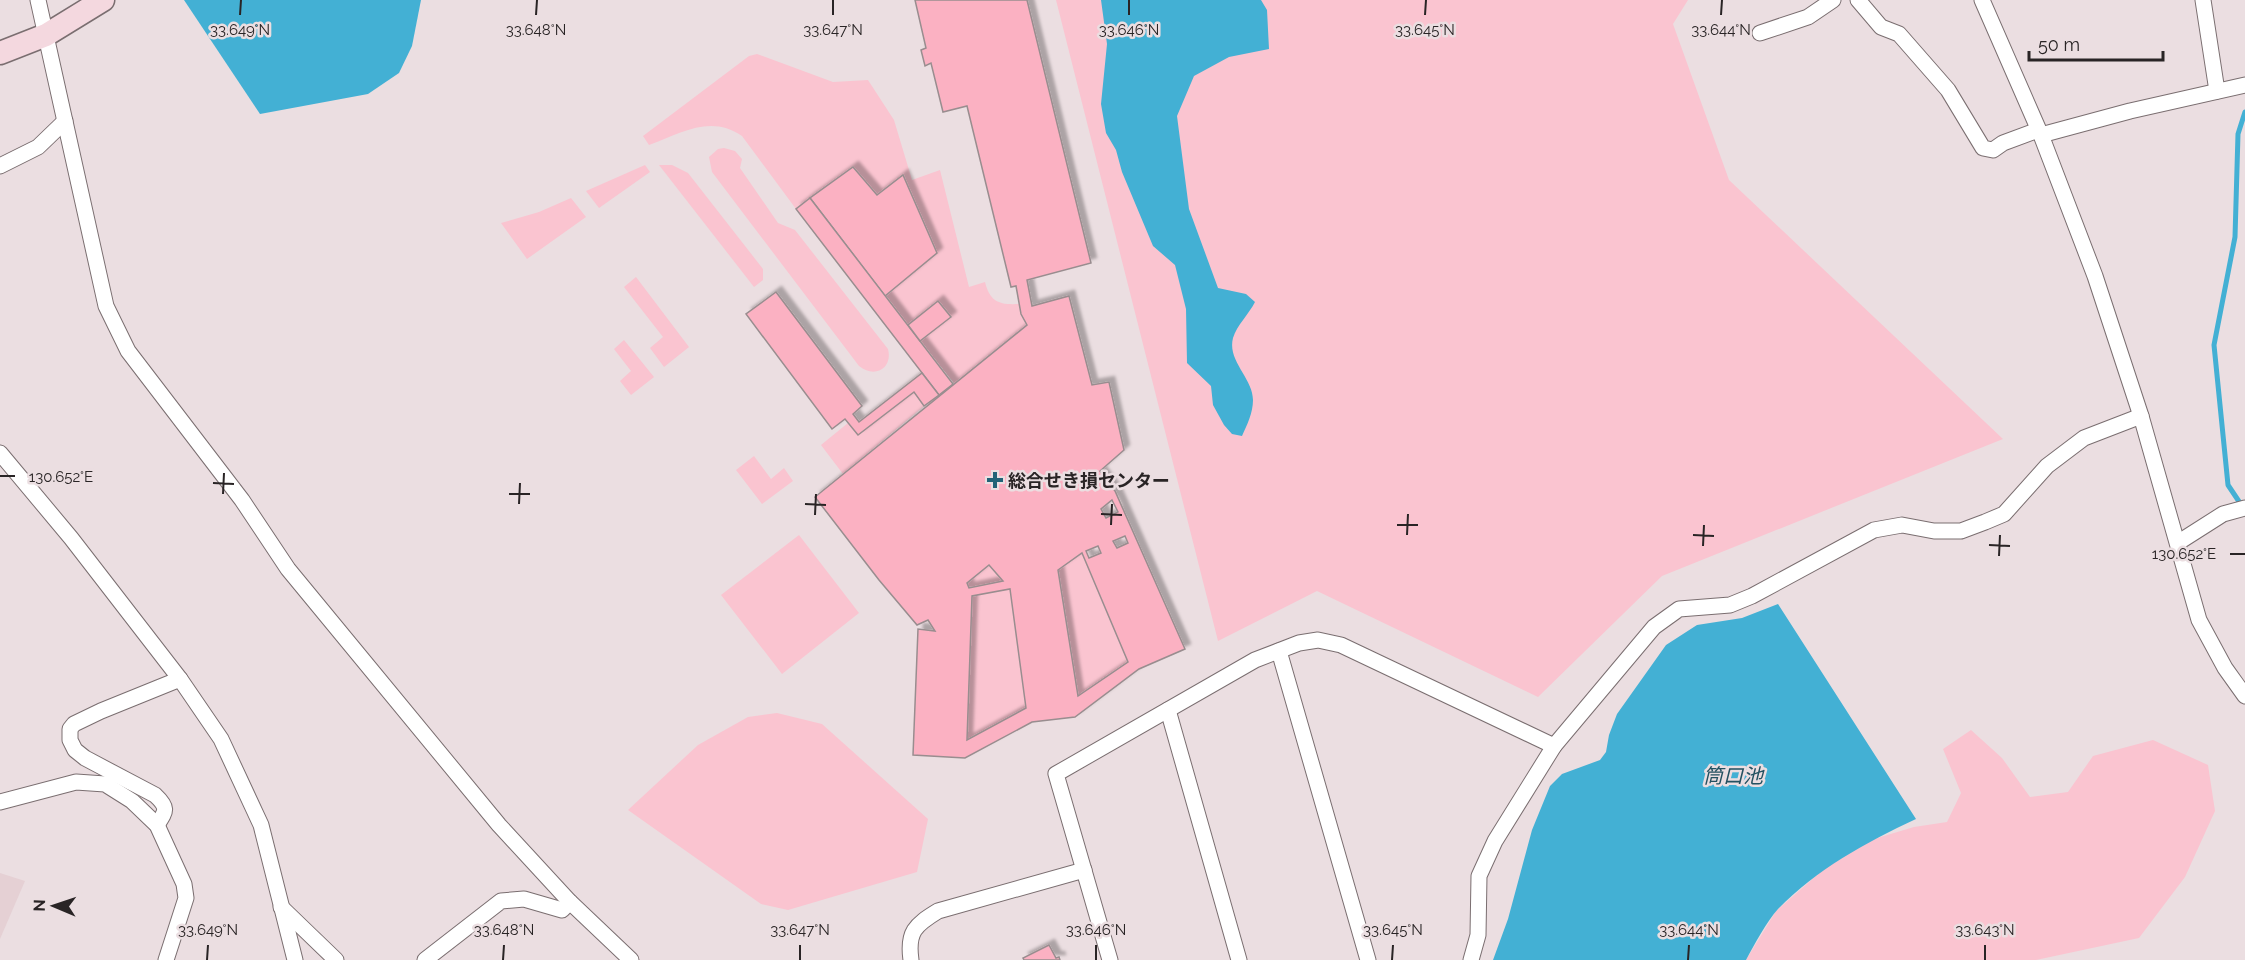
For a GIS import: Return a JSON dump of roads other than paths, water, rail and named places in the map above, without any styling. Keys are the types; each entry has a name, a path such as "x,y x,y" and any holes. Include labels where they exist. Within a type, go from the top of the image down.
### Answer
{"street":[{"path":"38,0 106,306 128,351 242,500 288,569 499,825 570,902 631,960"},
{"path":"0,53 46,35 104,0"},
{"path":"1760,33 1808,17 1833,0"},
{"path":"1858,0 1881,27 1899,34 1948,90 1983,148 1993,150 2003,143 2040,132 2245,85"},
{"path":"1982,0 2040,132 2095,276 2141,416 2179,542 2199,620 2225,668 2245,696"},
{"path":"2204,0 2217,91"},
{"path":"0,166 38,147 65,121"},
{"path":"1470,960 1478,936 1479,876 1495,842 1554,746 1654,627 1679,609 1730,605 1752,596 1874,530 1902,525 1935,531 1961,531 1985,522 2004,513 2047,466 2084,438 2141,416"},
{"path":"0,453 71,538 180,679 221,740 246,788 261,825 295,960"},
{"path":"2179,542 2223,514 2245,508"},
{"path":"1110,960 1056,774 1255,660 1299,643 1318,640 1341,645 1554,746"},
{"path":"1279,651 1368,960"},
{"path":"157,825 165,812 165,806 161,801 155,795 75,750 70,740 70,729 74,724 180,679"},
{"path":"1168,710 1239,960"},
{"path":"0,802 76,782 105,784 132,801 157,825 184,884 186,898 166,960"},
{"path":"911,960 909,943 913,931 938,911 1084,870"},
{"path":"425,960 501,901 524,899 562,910 570,902"},
{"path":"281,907 336,960"}],"water":[{"path":"184,0 421,0 412,46 399,73 368,94 260,114"},
{"path":"1101,0 1261,0 1267,10 1269,49 1229,57 1194,76 1177,116 1189,209 1218,288 1246,294 1255,302 1235,333 1232,346 1237,362 1249,384 1253,400 1251,414 1242,436 1232,434 1224,425 1213,405 1211,386 1187,363 1186,309 1175,265 1153,246 1122,172 1116,150 1106,133 1101,104 1107,44"},
{"name":"筒口池","path":"1778,604 1916,819 1860,847 1809,881 1774,914 1746,960 1493,960 1508,919 1532,830 1550,786 1562,774 1600,760 1606,752 1609,735 1617,714 1666,645 1697,625 1742,618"}],"waterway":[{"path":"2242,506 2228,485 2214,345 2235,237 2238,134 2245,112"}],"place":[{"name":"総合せき損センター","path":"995,480"}]}
